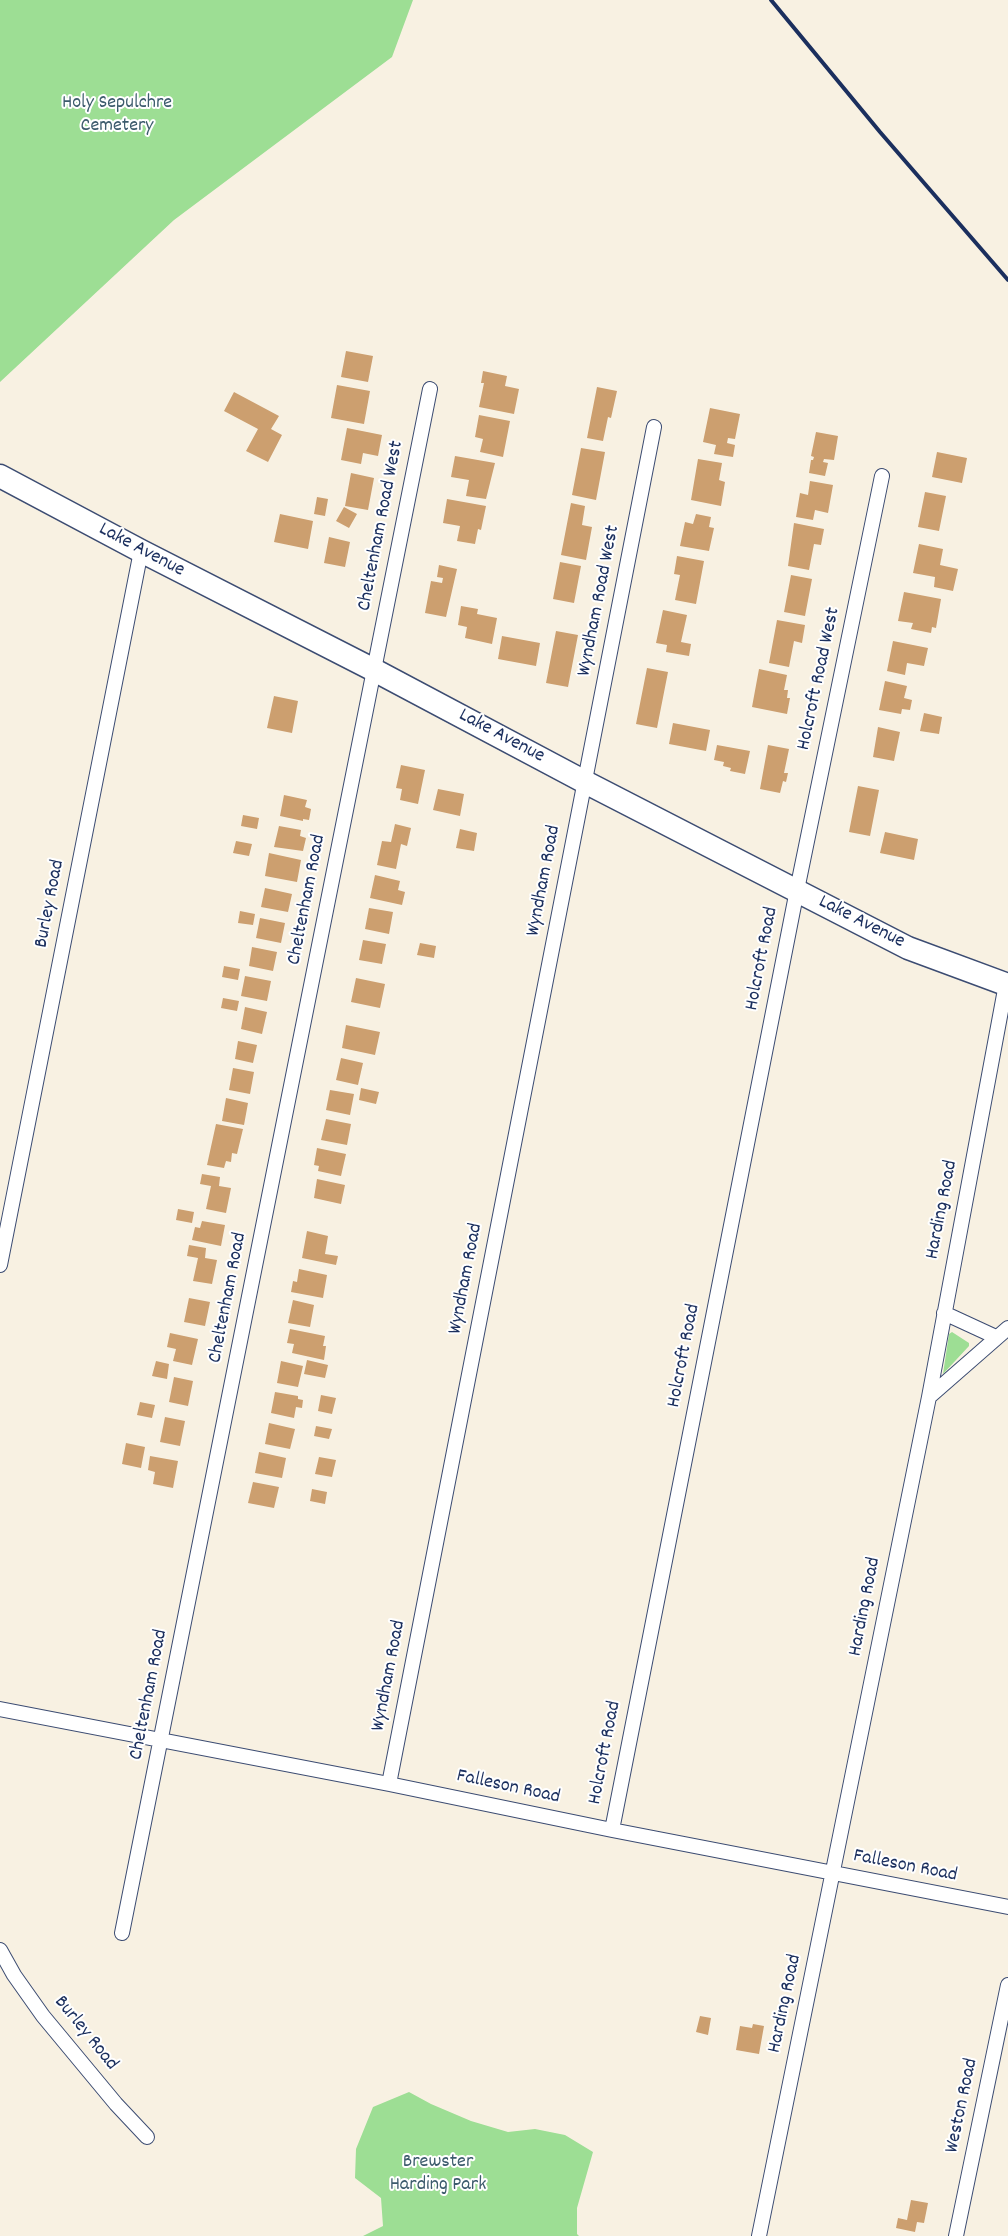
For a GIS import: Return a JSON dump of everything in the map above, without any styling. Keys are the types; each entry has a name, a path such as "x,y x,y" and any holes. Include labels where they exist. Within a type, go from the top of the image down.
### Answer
{"main road":[{"name":"Lake Avenue","path":"0,476 585,782 908,948 1007,985"}],"street":[{"name":"Cheltenham Road West","path":"374,670 430,390"},
{"name":"Wyndham Road West","path":"585,782 654,427"},
{"name":"Holcroft Road West","path":"797,890 882,476"},
{"name":"Burley Road","path":"0,1265 141,551"},
{"name":"Cheltenham Road","path":"122,1933 374,670"},
{"name":"Wyndham Road","path":"389,1784 585,782"},
{"name":"Holcroft Road","path":"612,1830 797,890"},
{"name":"Harding Road","path":"759,2236 929,1397 1007,985"},
{"path":"944,1313 996,1337"},
{"path":"929,1397 1008,1328"},
{"name":"Falleson Road","path":"0,1710 389,1784 612,1830 1008,1907"},
{"name":"Burley Road","path":"0,1950 14,1975 43,2016 116,2104 147,2137"},
{"name":"Weston Road","path":"956,2236 1008,1985"}],"green space":[{"name":"Holy Sepulchre Cemetery","path":"0,0 413,0 392,57 174,220 0,382"},
{"path":"952,1332 969,1343 969,1346 943,1374 949,1334"},
{"name":"Brewster Harding Park","path":"409,2092 431,2104 471,2121 508,2132 535,2129 565,2135 593,2152 577,2208 577,2234 579,2236 363,2236 383,2226 381,2198 355,2178 356,2149 373,2107"}],"building":[{"path":"346,351 373,356 368,382 341,377"},
{"path":"483,371 507,376 505,386 519,389 514,414 479,407 484,383 481,383"},
{"path":"337,385 370,391 364,424 331,418"},
{"path":"597,387 617,391 611,418 608,417 603,441 587,438"},
{"path":"234,392 279,416 271,429 282,435 268,462 246,451 258,429 224,411"},
{"path":"710,408 740,414 735,439 728,438 727,443 735,445 733,457 714,454 716,445 703,442"},
{"path":"479,415 510,421 503,457 480,452 483,439 475,437"},
{"path":"347,428 382,435 378,456 363,453 361,464 341,460"},
{"path":"816,432 838,436 834,460 824,459 823,462 828,463 825,476 809,473 811,460 814,457 811,456"},
{"path":"581,448 605,452 596,500 572,495"},
{"path":"937,452 967,458 962,483 932,477"},
{"path":"455,456 495,463 486,499 466,496 469,480 451,477"},
{"path":"698,459 722,463 719,480 725,482 721,506 691,500"},
{"path":"351,473 374,478 368,510 345,506"},
{"path":"810,481 833,485 828,513 815,510 813,520 796,517 800,493 808,495"},
{"path":"925,492 946,496 939,531 918,527"},
{"path":"317,497 328,499 325,516 314,514"},
{"path":"447,499 486,506 481,530 478,529 475,544 457,541 460,526 443,523"},
{"path":"571,503 585,506 582,525 592,527 586,560 561,555"},
{"path":"344,507 357,514 349,528 336,521"},
{"path":"280,514 313,521 308,549 274,542"},
{"path":"696,514 711,517 709,527 714,528 709,551 680,546 685,522 693,524"},
{"path":"794,523 824,529 821,545 814,544 809,570 788,566"},
{"path":"329,537 350,542 345,567 324,563"},
{"path":"919,544 943,549 940,565 958,569 953,591 934,587 935,577 913,573"},
{"path":"677,556 704,561 696,604 675,600 680,575 674,574"},
{"path":"560,562 581,566 574,603 553,599"},
{"path":"439,565 457,569 446,617 425,613 431,581 442,583 443,578 437,577"},
{"path":"791,575 812,579 805,616 784,612"},
{"path":"904,592 941,599 936,628 932,627 931,633 911,629 913,623 898,621"},
{"path":"461,606 478,609 477,614 497,618 492,644 465,638 467,627 458,625"},
{"path":"663,610 687,615 681,642 691,644 689,656 666,652 667,645 656,643"},
{"path":"777,620 805,625 802,643 794,641 789,667 769,663"},
{"path":"556,631 578,635 568,687 546,683"},
{"path":"502,636 540,643 536,666 498,659"},
{"path":"893,641 928,648 924,666 907,663 905,675 887,671"},
{"path":"647,668 668,672 657,728 636,724"},
{"path":"759,669 787,675 784,690 788,690 787,698 790,698 787,714 752,707"},
{"path":"885,681 907,686 904,698 912,700 910,710 902,709 901,714 879,710"},
{"path":"274,696 298,701 292,733 267,728"},
{"path":"924,713 942,717 939,734 920,731"},
{"path":"673,723 710,730 706,751 669,744"},
{"path":"878,727 900,732 894,761 873,757"},
{"path":"717,745 750,751 745,774 730,771 731,768 723,766 724,762 714,760"},
{"path":"768,745 789,749 784,773 788,773 786,782 783,781 780,793 760,789"},
{"path":"401,765 425,770 418,804 400,800 402,789 396,788"},
{"path":"858,786 879,790 870,836 849,832"},
{"path":"438,789 464,794 460,816 433,810"},
{"path":"284,795 307,800 305,807 311,809 309,820 303,819 303,821 280,816"},
{"path":"243,815 259,818 257,829 241,826"},
{"path":"395,824 411,828 407,846 401,844 396,869 377,865 382,841 391,842"},
{"path":"279,826 301,830 300,836 306,838 303,851 274,847"},
{"path":"460,829 477,833 474,851 456,848"},
{"path":"885,832 918,839 914,860 880,853"},
{"path":"236,841 252,844 249,856 233,853"},
{"path":"269,853 301,860 297,882 265,876"},
{"path":"375,875 400,881 398,890 405,892 402,905 370,898"},
{"path":"265,888 292,894 288,912 261,907"},
{"path":"369,908 393,912 389,934 365,929"},
{"path":"240,911 255,914 253,925 238,923"},
{"path":"260,918 285,923 281,943 256,938"},
{"path":"363,940 386,944 382,964 359,960"},
{"path":"420,943 436,946 434,958 417,955"},
{"path":"252,947 277,952 273,971 249,966"},
{"path":"224,966 240,969 238,980 222,977"},
{"path":"245,976 271,981 267,1001 241,996"},
{"path":"356,978 385,984 380,1008 351,1002"},
{"path":"223,998 239,1001 237,1011 221,1008"},
{"path":"245,1007 267,1012 262,1034 241,1029"},
{"path":"346,1025 380,1032 375,1055 342,1048"},
{"path":"238,1041 257,1045 253,1063 235,1059"},
{"path":"341,1058 363,1063 358,1085 336,1080"},
{"path":"233,1068 254,1072 250,1094 229,1090"},
{"path":"361,1088 379,1092 376,1104 359,1100"},
{"path":"330,1090 354,1094 350,1115 326,1110"},
{"path":"226,1098 248,1103 244,1125 222,1121"},
{"path":"326,1119 351,1124 347,1145 321,1140"},
{"path":"216,1124 243,1129 237,1154 232,1153 231,1162 226,1161 224,1168 207,1165"},
{"path":"317,1148 346,1154 341,1176 318,1171 319,1166 314,1165"},
{"path":"202,1174 220,1177 219,1186 231,1188 226,1213 206,1209 211,1186 200,1184"},
{"path":"317,1179 345,1185 341,1204 314,1198"},
{"path":"178,1209 194,1212 192,1223 176,1220"},
{"path":"202,1221 225,1225 221,1246 192,1240 195,1227 200,1228"},
{"path":"307,1231 328,1236 325,1254 338,1256 336,1265 302,1258"},
{"path":"189,1245 206,1248 205,1258 217,1260 212,1284 193,1281 198,1258 187,1256"},
{"path":"299,1269 327,1275 323,1298 291,1292 293,1281 297,1282"},
{"path":"189,1298 210,1302 205,1326 184,1322"},
{"path":"293,1300 314,1305 310,1327 288,1323"},
{"path":"290,1329 325,1336 323,1346 326,1346 324,1360 292,1353 294,1344 287,1343"},
{"path":"170,1333 198,1339 192,1365 173,1361 176,1349 167,1347"},
{"path":"307,1360 328,1365 325,1378 304,1374"},
{"path":"156,1361 169,1364 167,1379 152,1376"},
{"path":"281,1361 303,1366 298,1387 277,1383"},
{"path":"174,1377 193,1381 188,1406 169,1402"},
{"path":"275,1392 298,1396 298,1399 303,1400 302,1408 296,1407 294,1418 271,1413"},
{"path":"321,1395 336,1398 332,1414 318,1411"},
{"path":"140,1402 155,1405 152,1418 137,1415"},
{"path":"165,1417 185,1421 180,1446 160,1442"},
{"path":"269,1423 295,1429 290,1449 265,1444"},
{"path":"316,1426 332,1429 329,1439 314,1436"},
{"path":"126,1443 145,1447 141,1468 122,1464"},
{"path":"259,1452 286,1458 282,1478 255,1473"},
{"path":"150,1456 178,1461 173,1488 153,1484 155,1472 148,1470"},
{"path":"319,1457 336,1460 332,1477 315,1474"},
{"path":"253,1482 279,1487 274,1508 248,1503"},
{"path":"312,1489 327,1492 325,1504 310,1501"},
{"path":"700,2016 711,2018 708,2035 696,2032"},
{"path":"753,2024 764,2026 759,2054 736,2050 740,2026 752,2028"},
{"path":"911,2200 928,2203 924,2223 917,2222 915,2232 896,2228 898,2218 907,2220"}],"railway":[{"path":"771,0 880,132 1008,280"}]}
